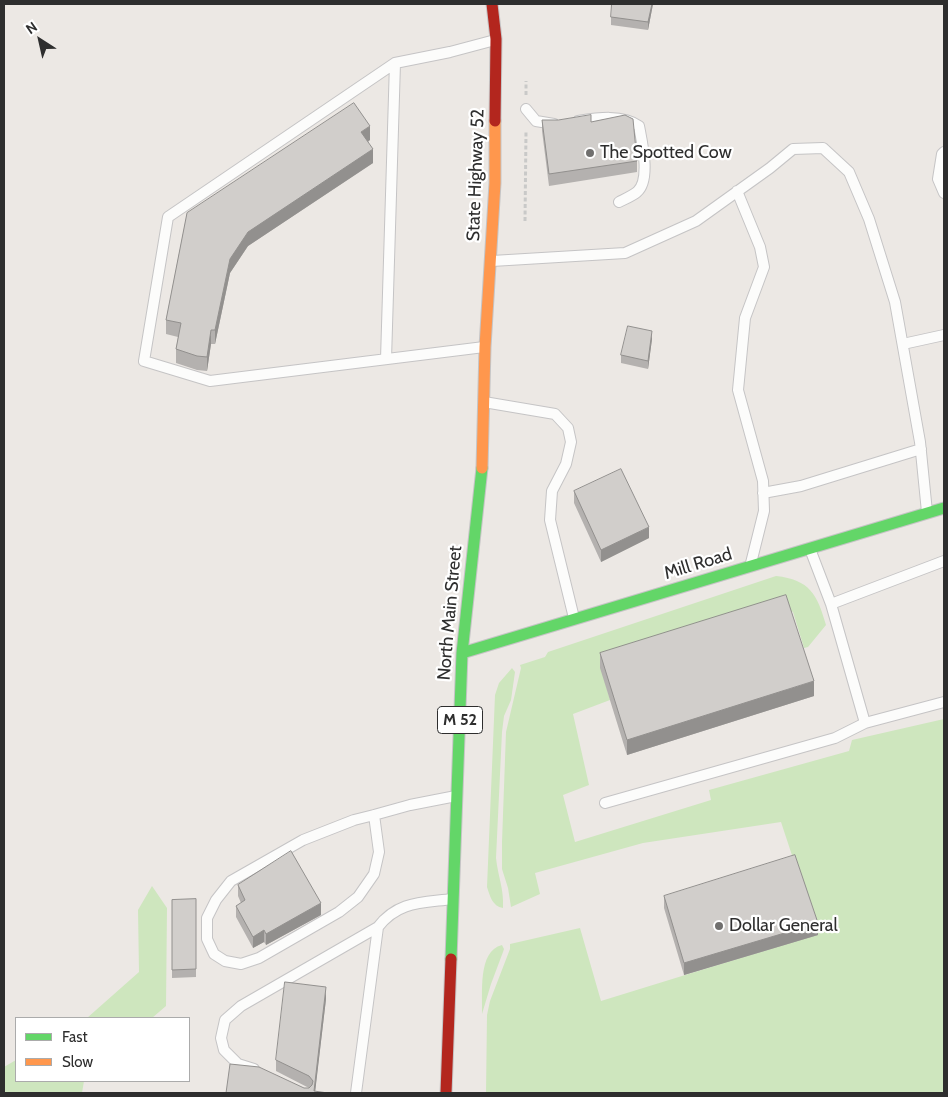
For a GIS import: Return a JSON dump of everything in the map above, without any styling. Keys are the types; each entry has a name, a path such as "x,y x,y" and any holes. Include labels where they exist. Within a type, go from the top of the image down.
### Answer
{"main road":[{"name":"State Highway 52","path":"485,347 496,183 496,40 492,4"},
{"name":"North Main Street","path":"446,1093 462,653 482,468 485,347"},
{"name":"Mill Road","path":"462,653 944,508"}],"lane":[{"path":"485,347 210,381 144,360 168,217 395,63 496,40"},
{"path":"386,359 395,63"},
{"path":"526,109 536,121 553,125 594,118 630,120 639,126 643,147 644,177 638,191 619,202"},
{"path":"490,262 625,253 696,221 793,149 823,148 849,172 869,219 895,302 921,449 927,513"},
{"path":"944,152 942,154 938,179 944,193"},
{"path":"737,191 760,247 764,267 746,318 738,390 763,481 764,511 750,566"},
{"path":"903,344 944,335"},
{"path":"484,402 555,414 568,428 571,442 566,464 552,491 550,520 574,619"},
{"path":"763,493 801,486 921,449"},
{"path":"810,548 831,604 865,723"},
{"path":"831,604 944,561"},
{"path":"605,803 835,738 865,723 944,702"},
{"path":"374,815 380,852 374,874 358,897 338,912 259,958 241,964 224,961 214,954 207,939 207,918 216,900 231,881 303,840 354,820 410,805 457,796"},
{"path":"266,1074 238,1064 224,1050 221,1038 225,1020 241,1006 378,927 386,916 397,909 421,903 453,899"},
{"path":"356,1093 378,927"}],"path":[{"path":"525,220 526,81"}],"green space":[{"path":"776,576 788,578 804,585 810,590 819,605 826,625 808,647 804,648 793,612 786,609 601,668 610,700 573,714 589,785 563,795 575,842 711,800 709,790 849,751 852,740 944,719 944,1093 486,1093 487,1015 490,1001 510,949 510,944 580,928 601,1001 818,934 781,822 643,843 535,873 540,894 511,907 502,869 506,732 521,668 520,665 545,657 548,652"},
{"path":"512,668 515,672 511,700 504,716 502,732 496,858 503,894 503,908 494,903 487,887 495,695 499,683"},
{"path":"152,886 167,908 166,1006 153,1017 88,1017 139,972 138,910"},
{"path":"502,945 504,949 482,1014 482,985 485,964 488,956 494,949"},
{"path":"15,1061 15,1082 84,1082 82,1093 4,1093 4,1067"}],"building":[{"path":"612,4 652,4 648,22 611,17"},
{"path":"354,103 370,126 361,132 373,149 248,232 230,259 215,330 211,330 207,357 197,356 176,349 181,323 166,320 187,213"},
{"name":"The Spotted Cow","path":"591,115 591,122 625,115 633,119 637,161 549,174 542,120 558,120"},
{"path":"628,326 652,331 648,361 621,355"},
{"path":"621,469 649,527 601,550 574,491"},
{"path":"786,595 814,681 627,740 600,653"},
{"path":"291,851 321,903 266,934 264,930 253,937 236,906 245,900 238,885"},
{"path":"795,855 818,923 684,963 664,896"},
{"path":"196,899 196,969 172,970 172,900"},
{"path":"285,982 326,987 314,1091 328,1093 226,1093 230,1064 259,1067 304,1088 309,1088 312,1085 313,1081 309,1076 276,1060"}],"traffic: fast":[{"path":"451,959 462,653 482,468"},
{"path":"462,653 944,508"}],"traffic: slow":[{"path":"482,468 485,347 495,183 495,121"}],"traffic: jam":[{"path":"492,4 496,39 495,121"},
{"path":"446,1093 451,959"}],"place":[{"name":"The Spotted Cow","path":"590,153"},
{"name":"Dollar General","path":"719,926"}]}
